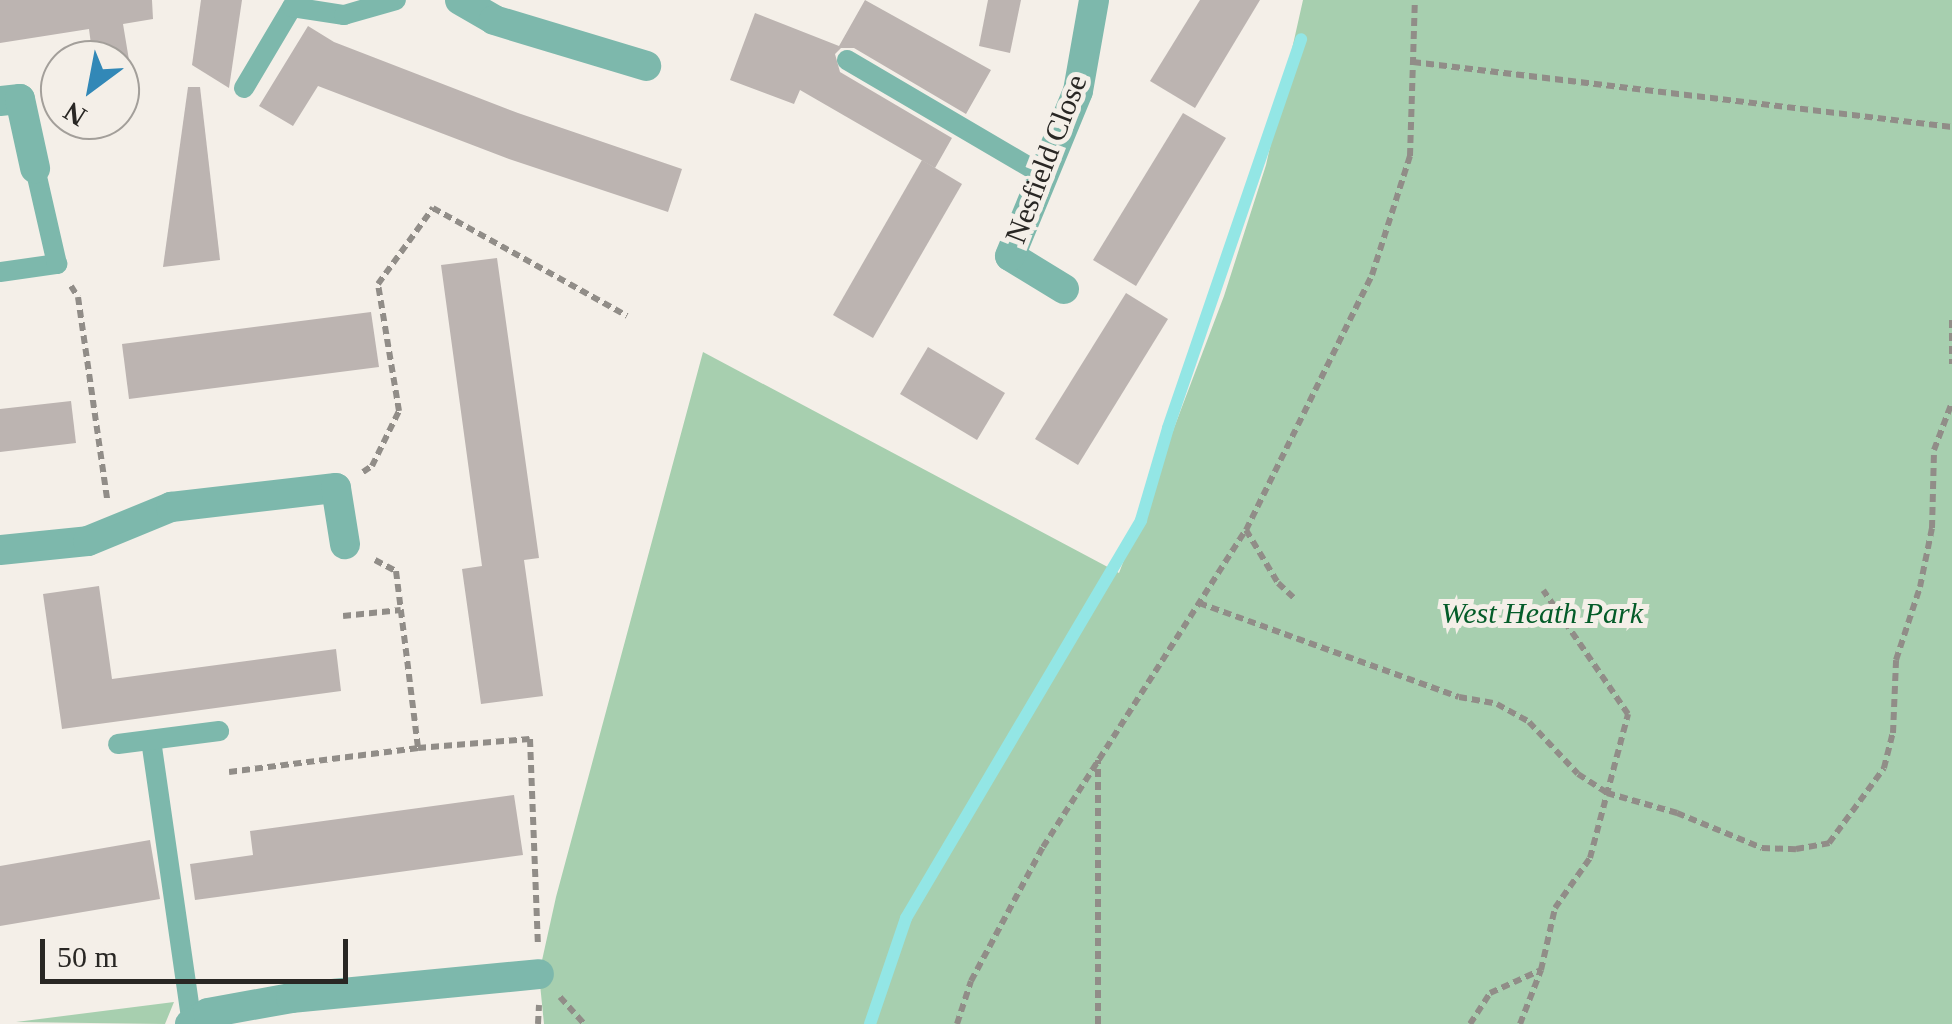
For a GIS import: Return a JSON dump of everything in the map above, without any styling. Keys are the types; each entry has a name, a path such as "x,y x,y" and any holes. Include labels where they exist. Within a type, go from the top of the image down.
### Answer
{"street":[{"path":"460,0 494,20 646,66"},
{"name":"Nesfield Close","path":"1064,289 1010,256 1078,91 1094,0"},
{"path":"0,102 20,99 35,168"},
{"path":"0,550 88,541 171,508 336,488 345,544"},
{"path":"191,1023 208,1013 291,998 539,974"}],"lane":[{"path":"244,88 292,6 344,15 396,0"},
{"path":"847,60 1042,175"},
{"path":"0,272 56,264 35,168"},
{"path":"118,744 219,731"},
{"path":"151,740 191,1023"}],"path":[{"path":"956,1024 971,982 1043,848 1246,530 1372,275 1410,156 1415,0"},
{"path":"1413,62 1952,127"},
{"path":"336,488 372,466 399,411 378,284 433,208 627,316"},
{"path":"56,264 78,297 112,532"},
{"path":"1952,320 1952,364"},
{"path":"1199,603 1445,692 1497,704 1529,722 1578,774 1607,793 1677,813 1762,848 1796,850 1829,843 1844,829 1884,768 1896,660 1920,588 1932,528 1934,450 1952,402"},
{"path":"1246,530 1278,583 1293,597"},
{"path":"345,544 396,571 418,748"},
{"path":"1520,1024 1541,970 1555,908 1590,858 1628,714 1543,590"},
{"path":"343,616 402,610"},
{"path":"229,772 418,748 530,739 539,974"},
{"path":"1098,760 1098,1024"},
{"path":"1470,1024 1490,993 1541,970"}],"green space":[{"name":"West Heath Park","path":"1303,0 1952,0 1952,1024 544,1024 539,974 556,897 703,352 1119,573 1224,296 1266,165"},
{"path":"174,1002 165,1024 16,1022"}],"building":[{"path":"0,0 152,0 153,19 123,24 126,40 90,40 89,29 0,43"},
{"path":"201,0 242,0 229,88 192,65"},
{"path":"865,0 991,70 966,114 854,48 841,48 835,54 840,72 952,138 935,168 800,90 794,104 730,80 755,13 839,46"},
{"path":"988,0 1021,0 1010,53 979,46"},
{"path":"1200,0 1260,0 1195,108 1150,81"},
{"path":"308,26 334,42 518,113 682,169 668,212 509,159 318,86 293,126 259,106"},
{"path":"188,87 200,87 220,260 163,267"},
{"path":"1183,113 1226,138 1136,286 1093,260"},
{"path":"922,160 962,184 873,338 833,315"},
{"path":"497,258 539,558 524,560 543,696 481,704 462,569 482,566 441,265"},
{"path":"1126,293 1168,319 1078,465 1035,439"},
{"path":"371,312 379,367 129,399 122,344"},
{"path":"928,347 1005,393 977,440 900,394"},
{"path":"71,401 76,443 0,452 0,409"},
{"path":"99,586 112,679 336,649 341,691 62,729 43,594"},
{"path":"514,795 523,855 195,900 190,864 253,855 250,831"},
{"path":"150,840 160,899 0,926 0,866"}],"waterway":[{"path":"870,1024 906,918 1141,520 1168,428 1301,39"}]}
